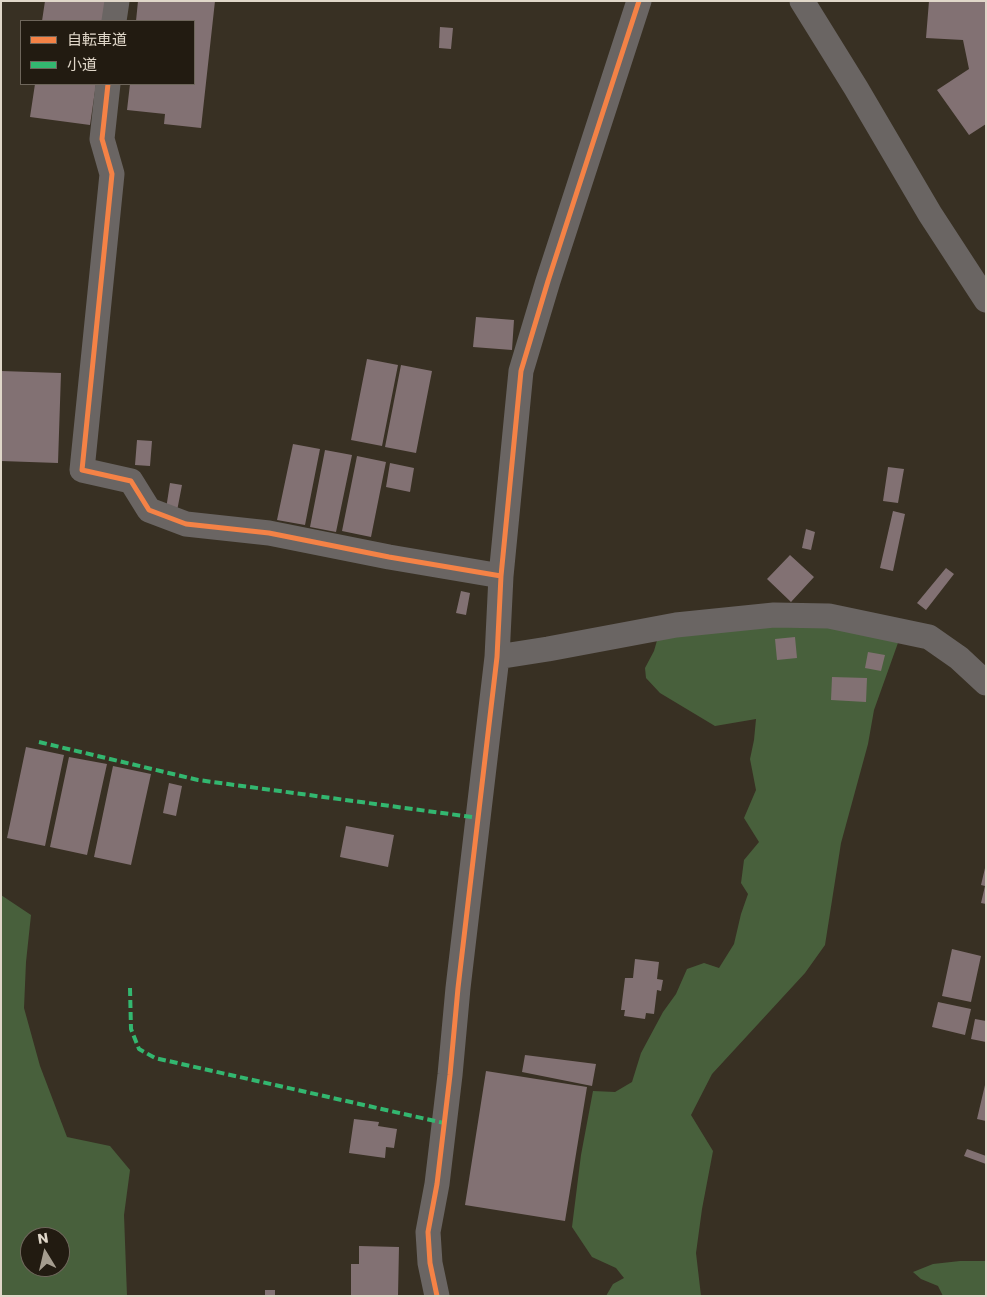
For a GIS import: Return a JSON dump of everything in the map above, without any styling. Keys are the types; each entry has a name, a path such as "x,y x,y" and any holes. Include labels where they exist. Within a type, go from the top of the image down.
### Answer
{"street":[{"path":"114,20 117,1"},
{"path":"436,1296 430,1263 428,1232 437,1184 458,988 483,787 497,657 501,576 521,372 548,281 639,1"},
{"path":"802,1 930,214 986,300"},
{"path":"108,85 102,139 112,174 82,470 131,481 149,510 186,524 269,533 389,557 501,576"},
{"path":"497,657 676,626 774,615 829,616 929,637 959,658 986,683"}],"green space":[{"path":"746,625 837,628 899,640 874,710 868,744 841,843 825,945 805,973 712,1074 691,1115 713,1151 696,1253 701,1296 606,1296 613,1284 624,1278 616,1268 592,1257 572,1227 581,1155 593,1091 615,1092 632,1082 641,1053 663,1012 676,994 687,969 704,963 719,968 734,944 748,894 741,883 744,860 759,842 744,818 756,790 750,759 756,719 715,726 660,693 646,678 645,668 654,651 658,637"},
{"path":"1,895 31,915 24,1008 40,1066 67,1137 110,1146 130,1170 124,1215 127,1296 1,1296"},
{"path":"986,1261 986,1296 943,1296 938,1286 921,1279 913,1272 933,1264"}],"building":[{"path":"45,1 106,1 103,20 42,20"},
{"path":"138,1 215,1 201,128 164,124 165,114 127,110 130,85 195,85 195,20 136,20"},
{"path":"929,1 986,1 986,124 969,135 937,90 969,69 963,40 926,38"},
{"path":"440,27 453,28 451,49 439,48"},
{"path":"35,85 96,85 90,125 30,117"},
{"path":"476,317 514,320 512,350 473,347"},
{"path":"367,359 398,365 382,446 351,440"},
{"path":"401,365 432,371 416,453 385,447"},
{"path":"1,371 61,373 58,463 1,461"},
{"path":"137,440 152,441 150,466 135,465"},
{"path":"293,444 320,449 305,525 277,520"},
{"path":"325,450 352,455 336,532 310,527"},
{"path":"357,456 386,462 371,537 342,531"},
{"path":"390,463 414,468 410,492 386,487"},
{"path":"888,467 904,469 898,503 883,501"},
{"path":"170,483 182,485 177,511 166,509"},
{"path":"893,511 905,514 893,571 880,568"},
{"path":"806,529 815,532 811,550 802,548"},
{"path":"790,555 814,577 791,602 767,579"},
{"path":"946,568 954,574 926,610 917,603"},
{"path":"461,591 470,593 466,615 456,613"},
{"path":"795,637 797,658 777,660 775,639"},
{"path":"868,652 885,655 881,671 865,668"},
{"path":"832,677 867,678 866,702 831,700"},
{"path":"26,747 64,755 45,846 7,838"},
{"path":"69,757 107,764 87,855 50,847"},
{"path":"113,766 151,774 131,865 94,857"},
{"path":"169,783 182,786 176,816 163,813"},
{"path":"346,826 394,835 388,867 340,857"},
{"path":"985,868 986,904 981,903 985,886 981,885"},
{"path":"952,949 981,956 971,1002 942,996"},
{"path":"635,959 659,962 657,979 663,980 661,991 657,990 654,1014 646,1013 645,1019 624,1016 625,1010 621,1010 625,978 633,978"},
{"path":"938,1002 971,1009 965,1035 932,1027"},
{"path":"975,1019 986,1021 986,1042 971,1039"},
{"path":"525,1055 596,1064 592,1086 522,1072"},
{"path":"486,1071 587,1087 565,1221 465,1205"},
{"path":"986,1085 986,1121 977,1119"},
{"path":"354,1119 379,1122 378,1126 397,1129 394,1148 386,1147 385,1158 349,1153"},
{"path":"967,1149 986,1156 986,1164 964,1156"},
{"path":"359,1246 399,1247 398,1296 351,1296 351,1264 359,1264"},
{"path":"265,1290 275,1290 275,1296 265,1296"}],"marked path":[{"path":"39,742 198,780 479,818"},
{"path":"130,988 131,1029 139,1049 155,1058 444,1123"}],"cycle path":[{"path":"437,1296 430,1263 428,1232 437,1184 497,657 501,576 521,371 548,281 639,1"},
{"path":"108,85 102,139 112,174 82,470 131,481 149,510 186,524 269,533 389,557 501,576"}]}
